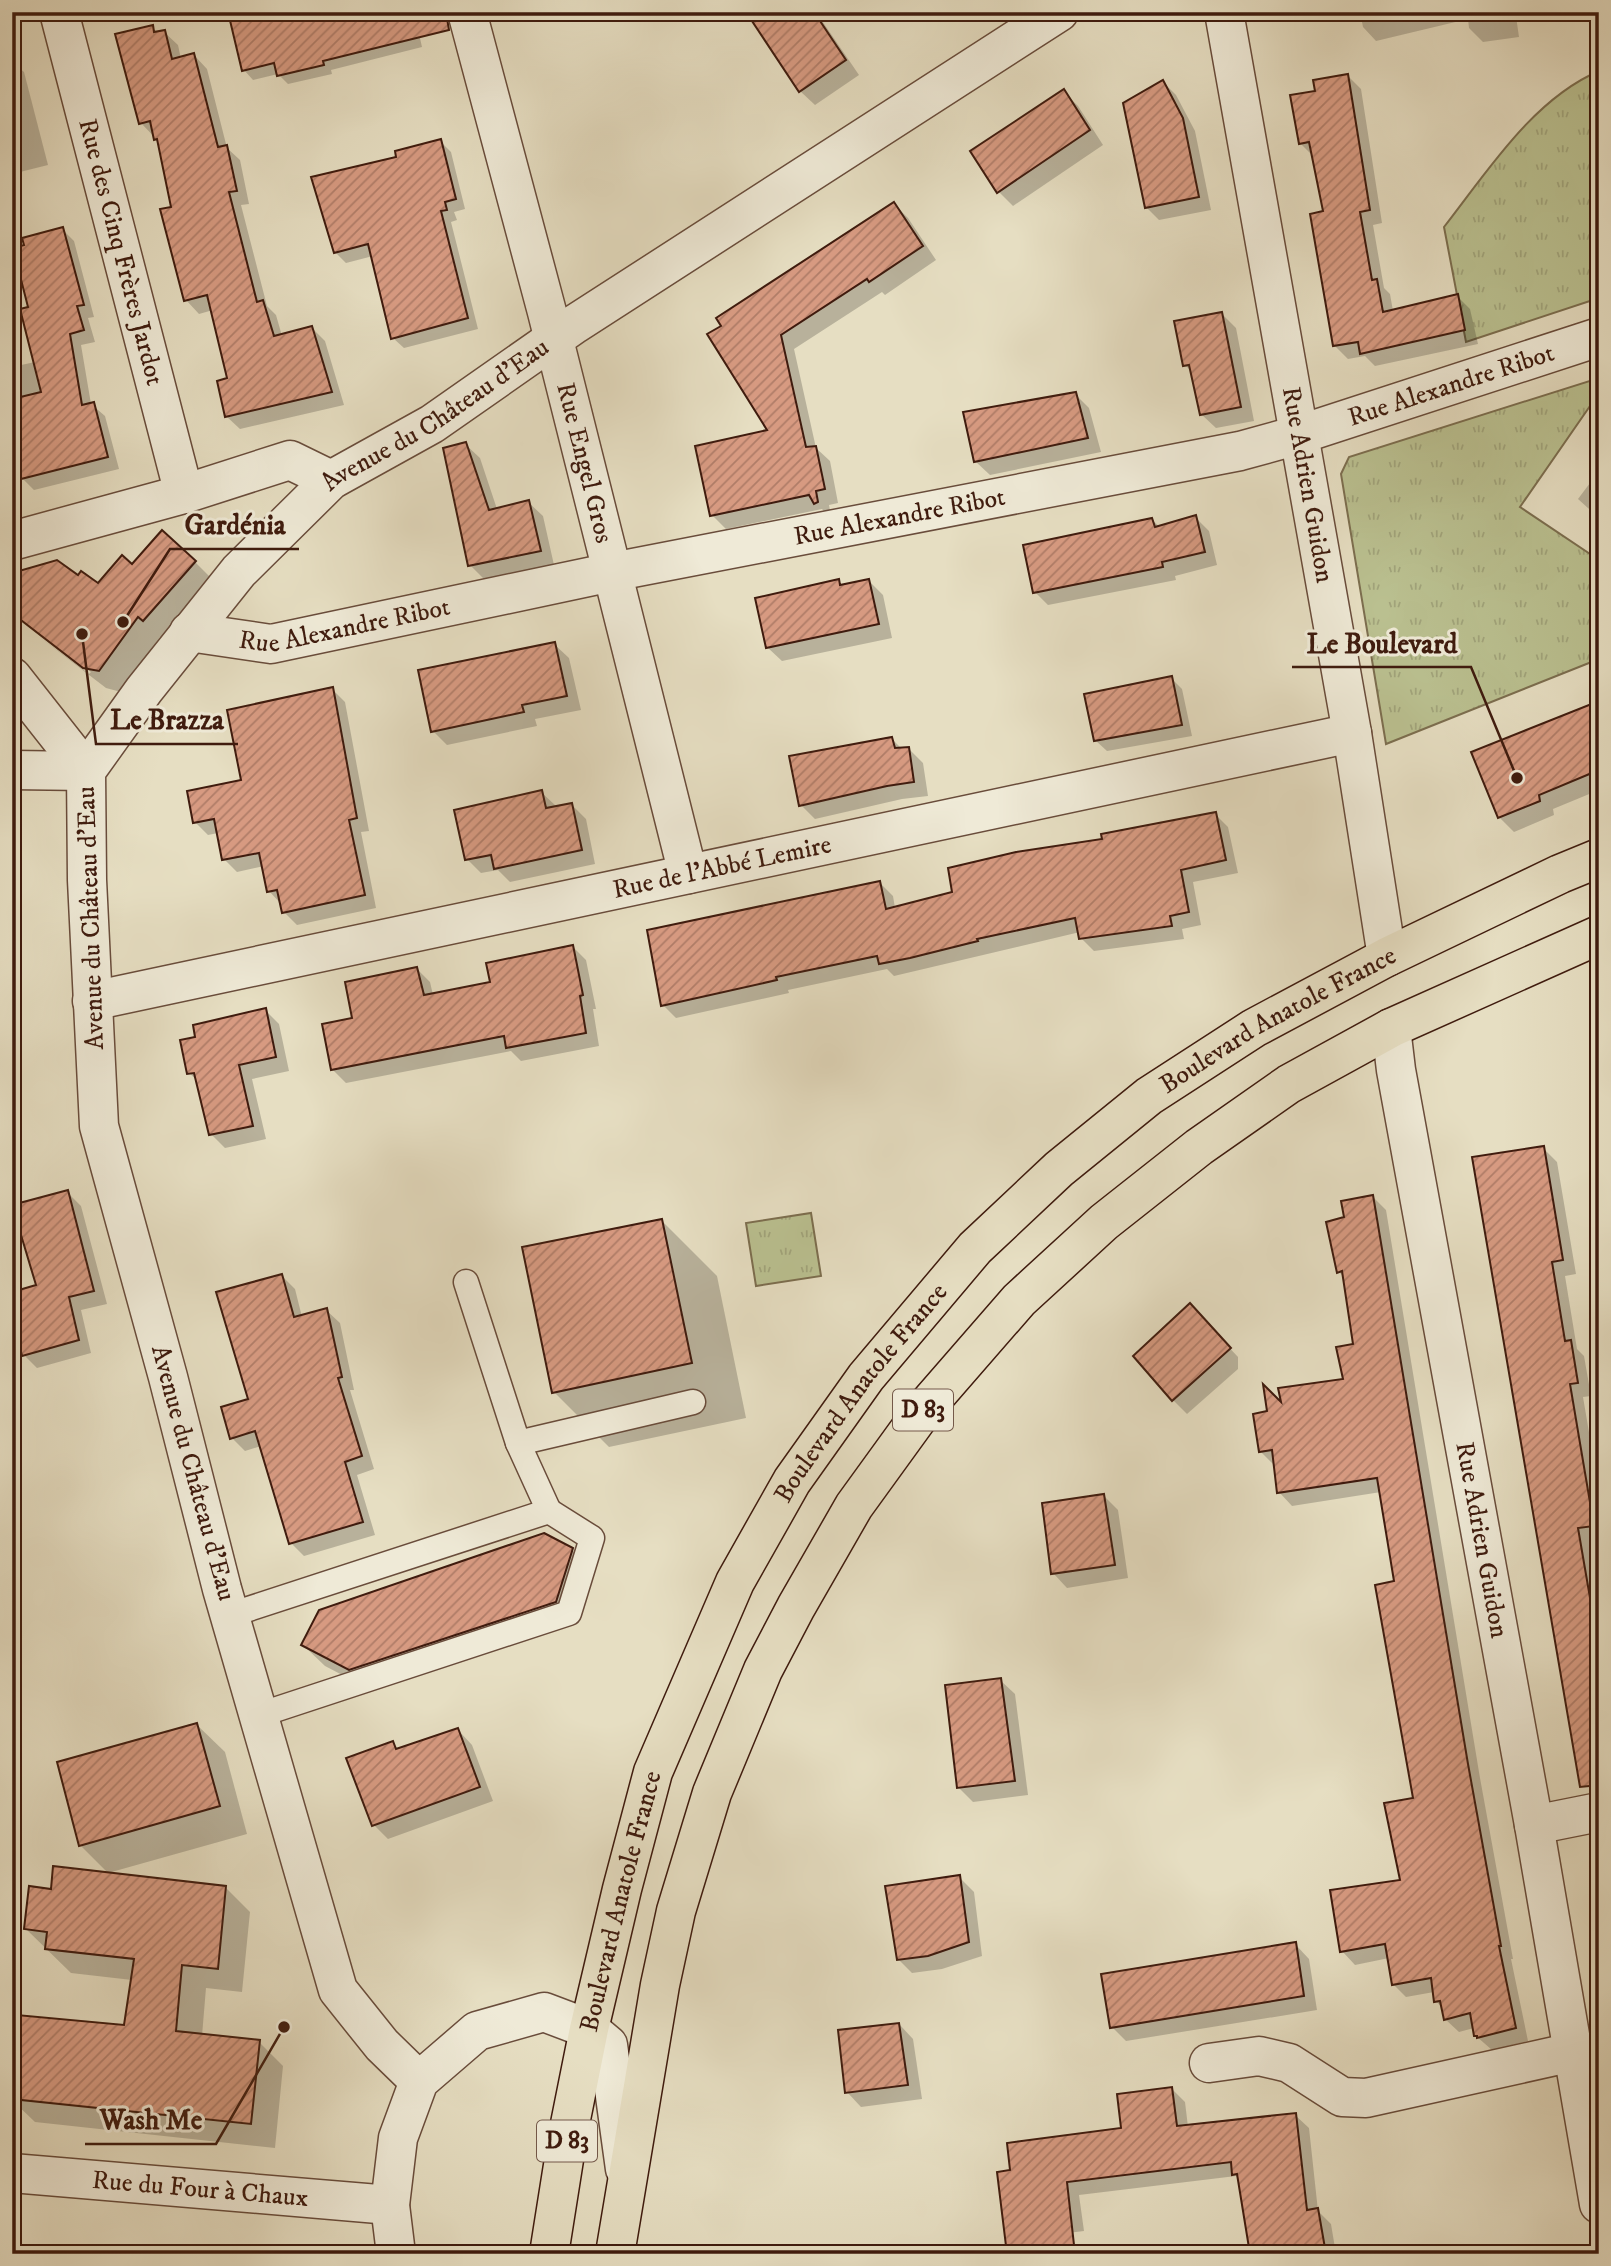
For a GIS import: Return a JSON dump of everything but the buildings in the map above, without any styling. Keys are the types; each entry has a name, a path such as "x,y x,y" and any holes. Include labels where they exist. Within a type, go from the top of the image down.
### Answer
{"main road":[{"name":"Boulevard Anatole France","path":"549,2254 568,2134 589,2029 653,1772 735,1582 792,1481 866,1377 975,1248 1059,1168 1149,1096 1254,1028 1387,957 1599,858"},
{"name":"Boulevard Anatole France","path":"615,2254 660,1985 676,1911 712,1793 763,1670 796,1607 854,1506 925,1408 1019,1300 1104,1222 1199,1147 1289,1084 1391,1028 1599,935"}],"street":[{"name":"Rue des Cinq Frères Jardot","path":"60,12 184,494"},
{"name":"Rue Engel Gros","path":"467,12 688,874"},
{"name":"Avenue du Château d'Eau","path":"419,2081 382,2045 338,1990 230,1615 99,1126 86,855 86,771 189,632 239,572 331,481 432,424 553,339 1059,12"},
{"name":"Rue Adrien Guidon","path":"1224,12 1352,733 1387,957"},
{"name":"Rue Alexandre Ribot","path":"189,632 271,644 612,572 1241,451 1599,337"},
{"path":"12,541 184,494 290,460 331,481"},
{"path":"12,677 86,771"},
{"name":"Rue de l'Abbé Lemire","path":"92,1001 1352,733"},
{"path":"12,770 86,771"},
{"name":"Rue Adrien Guidon","path":"1391,1028 1599,2204"},
{"path":"1534,1825 1599,1812"},
{"path":"396,2254 390,2205 398,2138 419,2081 477,2031 544,2012 589,2029 608,2045 627,2181"},
{"path":"1209,2063 1259,2056 1289,2063 1342,2097 1366,2098 1573,2052"},
{"name":"Rue du Four à Chaux","path":"12,2172 390,2205"}],"lane":[{"path":"259,1715 569,1613 592,1538 549,1511 518,1443 466,1282"},
{"path":"518,1443 693,1402"},
{"path":"230,1615 549,1511"}],"green space":[{"path":"1599,71 1599,298 1466,342 1444,227 1532,118 1575,83"},
{"path":"1599,378 1599,393 1520,507 1599,560 1599,659 1386,744 1341,474 1349,457"},
{"path":"811,1213 821,1276 756,1286 746,1223"},
{"path":"12,1383 17,1383 12,1639"}],"place":[{"name":"Gardénia","path":"123,622"},
{"name":"Le Brazza","path":"82,634"},
{"name":"Le Boulevard","path":"1517,778"},
{"name":"Wash Me","path":"284,2027"}]}
